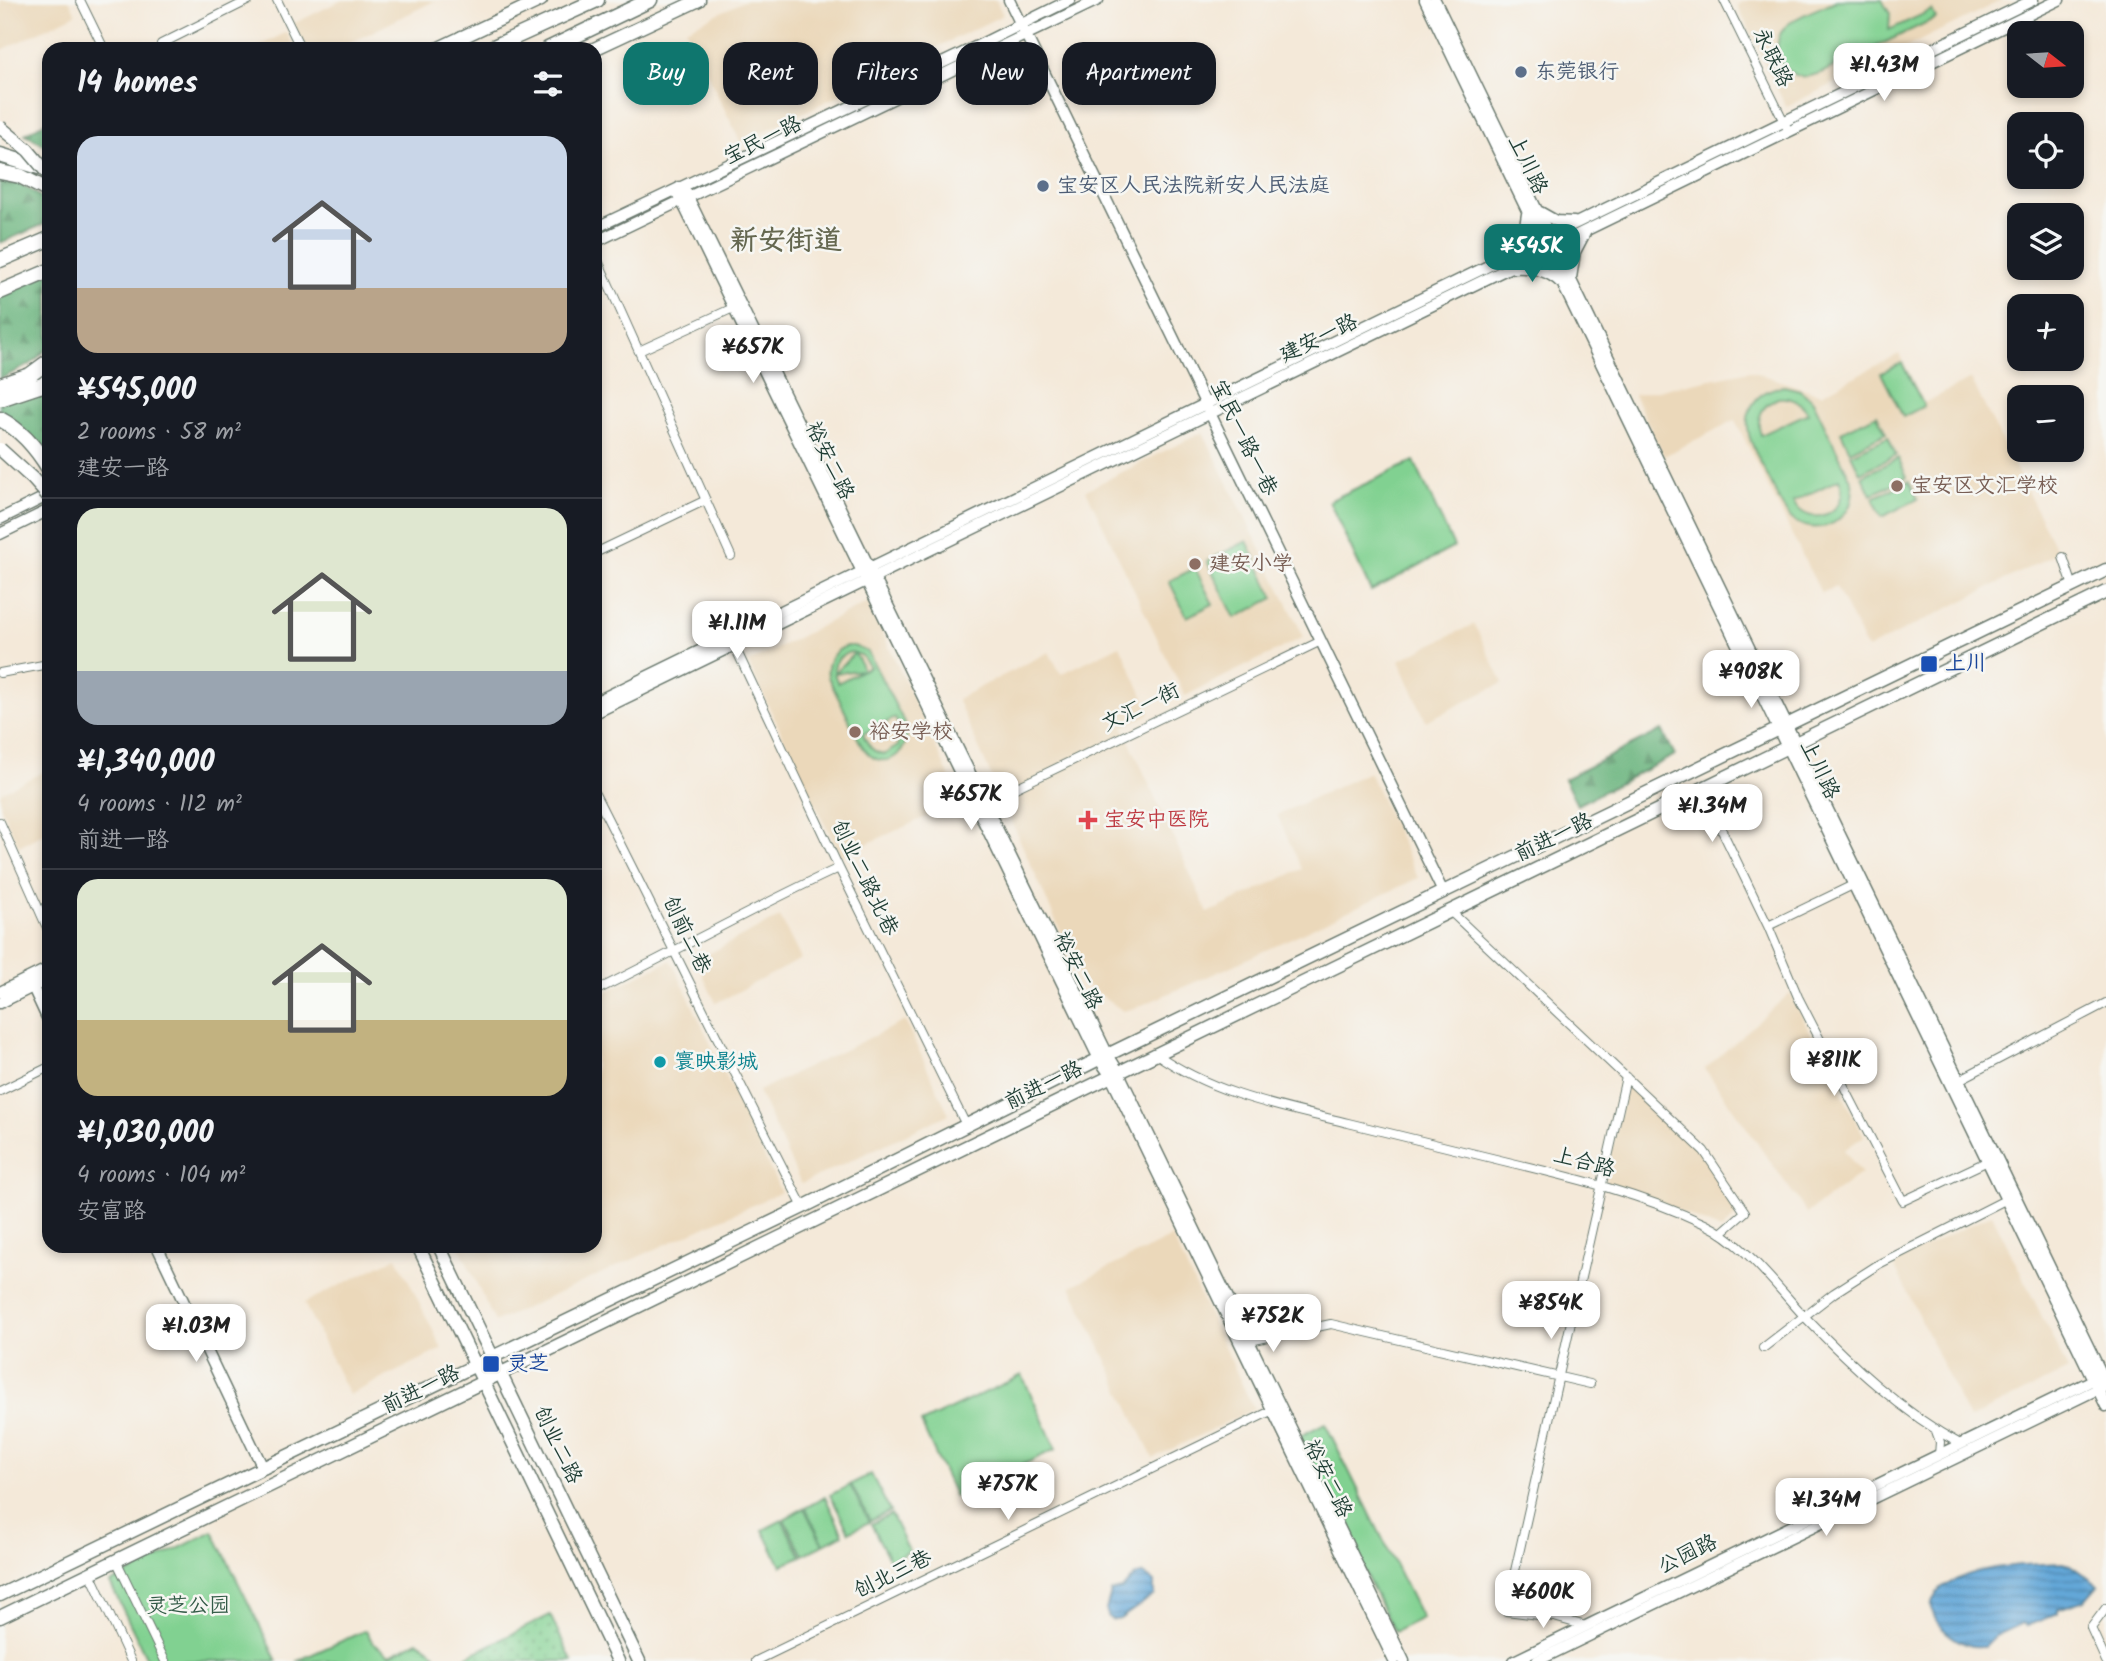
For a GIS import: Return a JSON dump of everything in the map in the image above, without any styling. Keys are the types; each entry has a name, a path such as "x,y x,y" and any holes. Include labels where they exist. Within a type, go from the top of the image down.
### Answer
{"highway":[{"path":"504,42 597,0"},
{"path":"563,42 650,0"},
{"path":"457,42 462,38"},
{"path":"1,156 42,170"},
{"path":"0,172 20,176 42,187"},
{"path":"0,260 42,242"},
{"path":"0,292 42,274"},
{"path":"0,384 30,375 42,366"},
{"path":"0,399 42,382"},
{"path":"0,419 27,439 42,459"}],"main road":[{"path":"453,42 541,0"},
{"path":"602,45 699,0"},
{"name":"宝民一路一巷","path":"1009,0 1443,892"},
{"name":"宝民一路","path":"602,225 1070,0"},
{"name":"宝民一路","path":"602,239 1098,0"},
{"name":"上川路","path":"1425,0 1532,210"},
{"name":"上川路","path":"1435,0 1532,210 2010,1197 2102,1381 2106,1406"},
{"name":"建安一路","path":"1786,127 2033,0"},
{"name":"建安一路","path":"602,699 1507,268 1583,225 1786,127 2059,0"},
{"path":"0,127 42,165"},
{"name":"裕安二路","path":"680,187 677,193 685,200 1104,1057 1404,1661"},
{"name":"裕安二路","path":"685,200 733,308 868,574"},
{"path":"1507,268 1539,270 1567,282 1583,225 1556,221 1532,210 1517,248 1510,255"},
{"name":"建安一路","path":"1208,409 1510,255 1548,243"},
{"path":"0,449 42,489"},
{"path":"0,519 42,499"},
{"path":"0,534 42,513"},
{"name":"前进一路","path":"0,1595 803,1207 1104,1057 2106,570"},
{"name":"建安一路","path":"602,710 734,645 868,574"},
{"name":"前进一路","path":"0,1617 2106,592"},
{"path":"0,1003 42,974"},
{"path":"0,992 42,980"},
{"path":"30,983 42,1008"},
{"path":"983,1117 989,1116 994,1120 996,1126 991,1133"},
{"path":"160,1253 263,1468"},
{"name":"创业二路","path":"421,1253 618,1661"},
{"name":"创业二路","path":"442,1253 639,1661"},
{"name":"裕安二路","path":"1245,1342 1273,1410 1394,1661"},
{"name":"公园路","path":"1514,1661 1960,1444 2102,1381"},
{"name":"公园路","path":"1537,1661 2102,1381"},
{"path":"343,1429 349,1429 353,1433 354,1439 349,1446"}],"street":[{"path":"80,0 101,42"},
{"path":"165,42 249,0"},
{"path":"277,0 298,42"},
{"name":"永联路","path":"1724,0 1786,127"},
{"path":"602,270 731,556"},
{"path":"639,352 733,308"},
{"path":"602,550 706,500"},
{"path":"2063,557 2073,586"},
{"name":"文汇一街","path":"980,804 1321,642"},
{"name":"创业二路北巷","path":"734,645 839,868 966,1125"},
{"path":"0,673 42,665"},
{"name":"创前二巷","path":"602,808 803,1207"},
{"path":"1711,808 1768,926 1798,997 1903,1201 1992,1159"},
{"path":"0,822 42,916"},
{"path":"602,988 839,868"},
{"path":"1768,926 1858,882"},
{"path":"1449,910 1704,1151 1745,1212 1721,1233"},
{"path":"1955,1082 2106,1003"},
{"name":"上合路","path":"1155,1053 1178,1069 1229,1092 1295,1111 1601,1185 1683,1215 1721,1233 1737,1245 1805,1316 1882,1390 1936,1431 1960,1444"},
{"path":"0,1091 42,1071"},
{"path":"1586,1626 1554,1617 1506,1611 1626,1077"},
{"path":"1763,1349 1834,1293 1888,1258 2010,1197"},
{"path":"1245,1342 1331,1324 1590,1384"},
{"name":"创北三巷","path":"756,1661 1273,1410"},
{"path":"1936,1431 1940,1443 1939,1455"},
{"path":"116,1560 165,1661"},
{"path":"90,1573 131,1661"},
{"path":"2105,1661 2091,1628 2106,1608"}],"shaded area":[{"path":"0,0 69,0 76,14 0,51"},
{"path":"342,0 436,0 352,42 302,42 293,24"},
{"path":"746,0 996,0 1003,15 942,45 942,42 832,42 832,99 741,143 709,77 709,42 692,42 686,29"},
{"path":"1748,0 2002,0 1786,107 1737,5"},
{"path":"287,32 292,42 268,42"},
{"name":"宝安区文汇学校","path":"1899,354 1924,403 1971,379 2007,451 2007,462 2012,462 2058,553 1867,649 1836,587 1821,593 1735,420 1664,456 1634,395 1750,371 1821,394"},
{"name":"建安小学","path":"1203,432 1304,637 1185,696 1086,490"},
{"name":"裕安学校","path":"868,602 961,801 840,856 748,663"},
{"path":"1474,624 1503,683 1426,721 1399,660"},
{"name":"宝安中医院","path":"1120,645 1151,713 1123,727 1208,913 1302,869 1277,815 1369,772 1418,878 1232,966 1135,1008 1123,1011 1083,982 957,699 1049,652 1061,674"},
{"path":"42,772 42,834 19,846 0,806 0,793"},
{"path":"780,917 801,959 716,1003 702,974 708,954"},
{"path":"671,960 781,1192 495,1322 462,1253 602,1253 602,994"},
{"path":"1790,993 1864,1136 1844,1150 1861,1173 1807,1213 1705,1069"},
{"path":"905,1021 949,1114 801,1184 758,1091"},
{"path":"1627,1081 1703,1153 1742,1211 1721,1230 1640,1194 1605,1183"},
{"path":"1992,1214 2068,1370 1969,1419 1893,1263"},
{"path":"1172,1237 1254,1409 1153,1458 1071,1286"},
{"path":"397,1257 442,1349 349,1395 304,1303"}],"green space":[{"path":"1837,0 1882,0 1890,14 1889,30 1932,10 1936,18 1821,73 1805,77 1786,69 1778,49 1780,34 1784,28 1809,12"},
{"path":"42,124 42,144 25,134"},
{"path":"0,179 14,182 42,198 42,225 0,243"},
{"path":"42,275 42,354 31,364 0,379 0,293"},
{"path":"1902,363 1924,406 1903,417 1881,373"},
{"path":"42,386 42,457 0,412 0,402"},
{"path":"1784,386 1800,390 1813,401 1852,482 1849,508 1827,526 1804,526 1789,516 1751,442 1748,423 1753,404 1762,394","holes":["1778,398 1795,401 1808,413 1761,435 1761,413 1768,404","1839,479 1842,490 1840,500 1828,513 1810,515 1801,511 1793,502"]},
{"path":"1877,415 1886,433 1850,451 1841,432"},
{"path":"1888,437 1896,455 1860,473 1851,454"},
{"path":"1898,458 1907,477 1871,495 1862,476"},
{"path":"1414,461 1454,547 1371,591 1329,501"},
{"path":"1909,481 1918,499 1882,517 1873,498"},
{"path":"1247,541 1274,598 1235,618 1207,561"},
{"path":"1195,568 1213,604 1187,617 1169,581"},
{"path":"854,646 868,652 905,724 905,743 901,751 888,760 872,757 865,750 828,677 829,662 841,648","holes":["851,652 861,655 870,667 863,670 854,653 835,673 862,670 838,683 834,672 836,663 841,656","895,718 901,731 898,746 885,754 874,750 863,734"]},
{"path":"1662,730 1675,755 1577,805 1564,779"},
{"path":"1022,1375 1056,1449 955,1497 921,1423"},
{"path":"1325,1423 1422,1618 1394,1632 1298,1437"},
{"path":"871,1474 890,1511 870,1521 851,1484"},
{"path":"850,1485 869,1522 849,1532 830,1495"},
{"path":"825,1497 843,1534 824,1544 805,1508"},
{"path":"804,1508 823,1545 803,1555 784,1519"},
{"path":"891,1514 909,1551 890,1561 871,1524"},
{"path":"782,1520 801,1556 781,1566 763,1530"},
{"name":"灵芝公园","path":"213,1531 277,1661 148,1661 110,1583"},
{"path":"550,1615 572,1661 458,1661"},
{"path":"366,1630 373,1643 390,1655 418,1641 434,1652 438,1661 297,1661"}],"water":[{"path":"2062,1563 2070,1565 2098,1585 2085,1600 2058,1609 2058,1613 2027,1626 2023,1623 1995,1636 1985,1646 1971,1646 1951,1636 1932,1612 1936,1594 1945,1586 1972,1573 2002,1567"},
{"path":"1143,1574 1154,1582 1154,1595 1120,1619 1109,1618 1106,1610 1111,1592 1122,1590 1134,1576"}],"place":[{"name":"东莞银行","path":"1521,72"},
{"name":"宝安区人民法院新安人民法庭","path":"1043,186"},
{"name":"宝安区文汇学校","path":"1897,486"},
{"name":"建安小学","path":"1195,564"},
{"name":"上川","path":"1929,664"},
{"name":"裕安学校","path":"855,732"},
{"name":"宝安中医院","path":"1088,820"},
{"name":"寰映影城","path":"660,1062"},
{"name":"灵芝","path":"491,1364"}],"district":[{"name":"新安街道","path":"786,241"}]}
